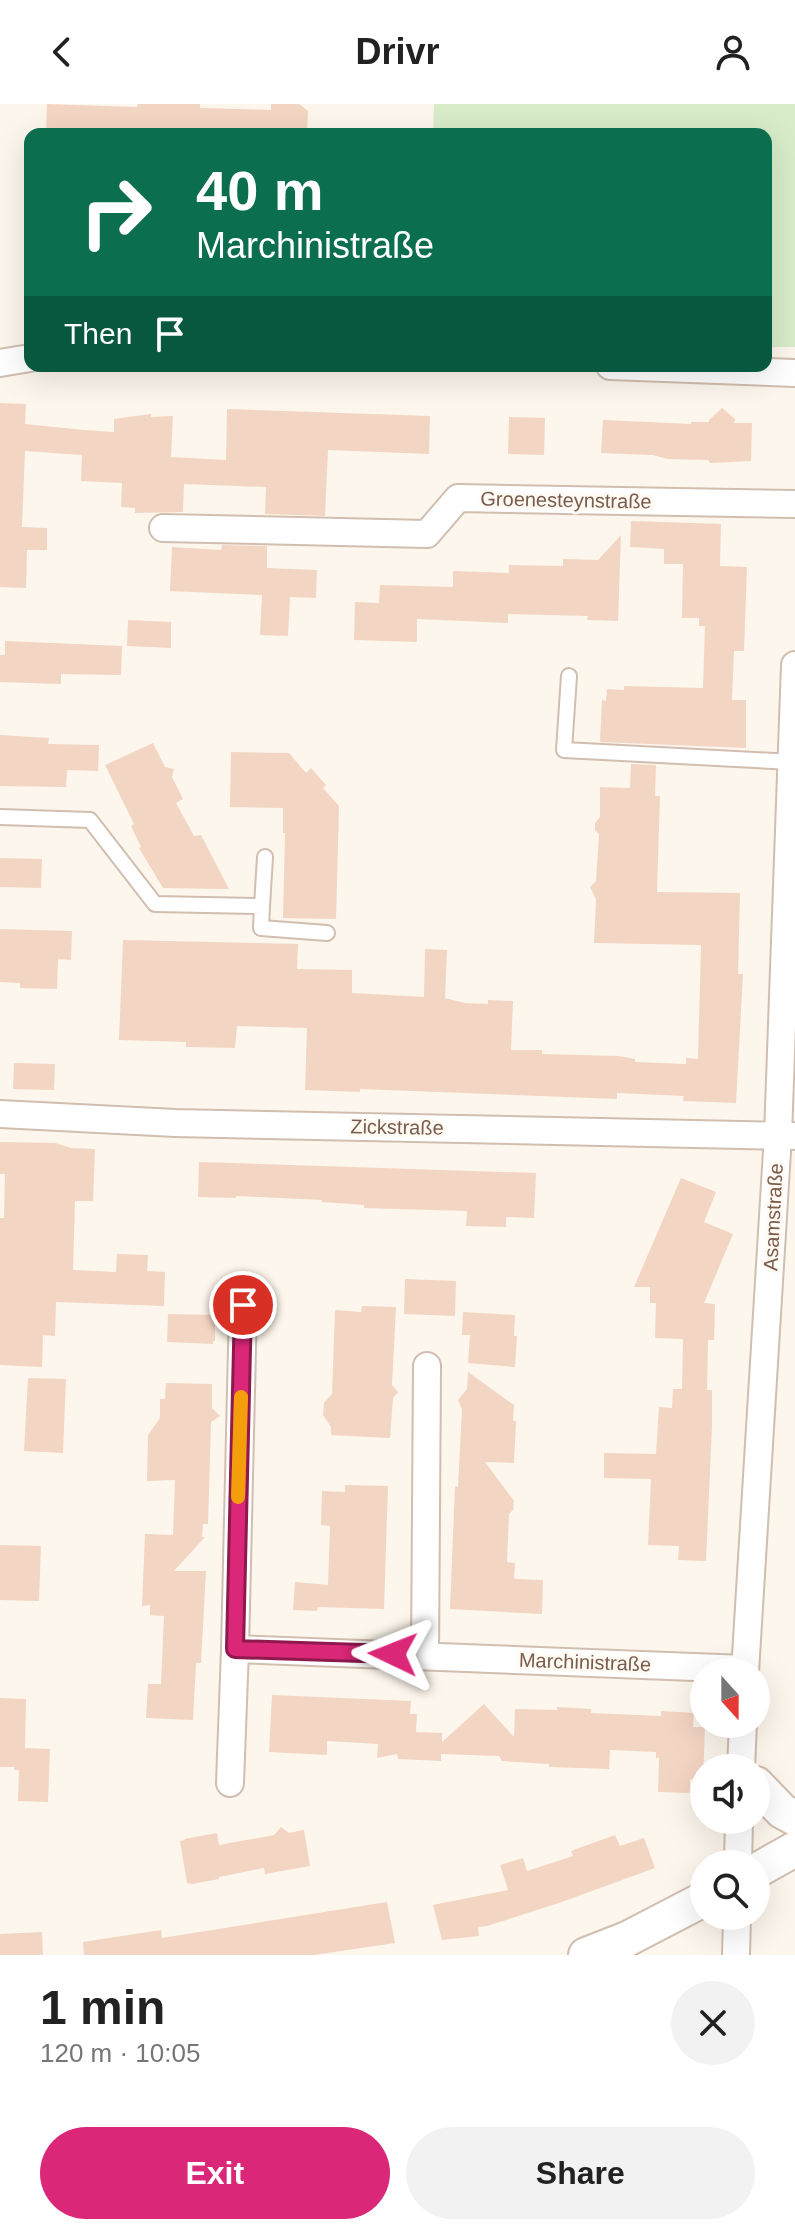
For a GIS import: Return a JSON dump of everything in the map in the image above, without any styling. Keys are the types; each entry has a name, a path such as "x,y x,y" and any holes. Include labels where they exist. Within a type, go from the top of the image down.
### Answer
{"street":[{"path":"0,363 24,359"},
{"path":"769,372 795,373"},
{"name":"Groenesteynstraße","path":"163,528 427,534 458,498 795,504"},
{"name":"Asamstraße","path":"746,1658 786,1135 795,665"},
{"name":"Zickstraße","path":"0,1114 175,1123 786,1135"},
{"path":"230,1783 243,1305"},
{"path":"425,1655 427,1366"},
{"name":"Marchinistraße","path":"235,1649 690,1667"},
{"path":"770,1799 782,1811 795,1818"},
{"path":"770,1863 795,1849"},
{"path":"586,1955 627,1939 690,1906"},
{"path":"736,1955 737,1930"}],"lane":[{"path":"569,676 564,750 793,762"},
{"path":"0,817 90,820 155,904 262,906"},
{"path":"265,857 261,928 327,933"}],"green space":[{"path":"434,104 795,104 795,347 772,347 772,128 433,128"}],"building":[{"path":"47,104 137,107 138,104 200,104 200,108 271,110 271,104 299,104 308,111 307,128 46,128"},
{"path":"0,403 26,404 25,424 84,430 114,432 114,419 151,414 151,417 173,416 171,457 226,460 227,409 430,416 429,454 328,450 325,516 265,514 266,487 184,484 183,512 135,513 135,508 121,507 122,483 81,481 82,455 25,451 22,527 47,528 47,550 27,550 26,588 0,587"},
{"path":"722,408 735,419 734,423 752,423 751,461 710,463 708,460 601,453 603,420 691,424 709,422"},
{"path":"509,417 545,418 544,455 508,454"},
{"path":"631,521 721,524 720,566 747,567 744,651 734,651 732,700 746,700 746,748 600,742 602,700 606,701 607,689 624,690 624,686 703,688 705,626 699,626 699,618 682,618 683,564 664,564 664,549 630,547"},
{"path":"621,535 618,621 587,620 588,616 508,614 508,623 417,619 417,642 354,640 355,602 379,603 380,585 453,587 453,571 509,573 509,565 563,566 563,559 598,560"},
{"path":"222,545 267,546 267,568 317,570 316,598 290,597 288,636 260,635 262,595 170,591 172,547 221,550"},
{"path":"128,620 171,622 171,648 127,646"},
{"path":"5,641 122,646 121,675 61,674 61,684 0,682 0,655 5,655"},
{"path":"0,735 49,738 48,744 99,745 98,771 67,770 66,787 0,786"},
{"path":"153,743 165,767 174,769 172,777 183,799 176,803 194,836 201,835 229,889 163,888 139,848 131,826 134,824 105,765"},
{"path":"231,752 289,753 306,773 311,768 326,785 323,788 339,806 336,919 283,918 283,808 230,807"},
{"path":"631,764 656,765 655,796 660,796 657,892 740,893 738,974 743,974 736,1103 683,1101 684,1096 617,1093 617,1099 360,1089 360,1092 305,1090 307,1028 237,1026 235,1048 186,1047 186,1042 119,1040 123,940 298,944 297,969 352,970 352,993 424,997 425,949 447,950 445,998 465,1003 513,1001 511,1050 618,1056 635,1059 635,1062 686,1064 686,1058 698,1059 701,945 594,943 596,899 590,887 596,881 599,834 595,823 600,817 600,787 630,788"},
{"path":"0,858 42,859 41,888 0,887"},
{"path":"0,929 72,931 71,960 58,959 57,989 20,988 20,983 0,982"},
{"path":"14,1063 55,1064 54,1090 13,1089"},
{"path":"0,1142 55,1143 71,1148 95,1149 93,1201 75,1201 73,1270 116,1272 117,1254 148,1255 147,1271 165,1272 164,1306 56,1302 55,1336 43,1335 42,1367 0,1365 0,1218 4,1218 5,1174 0,1174"},
{"path":"199,1162 536,1173 534,1218 506,1217 506,1227 466,1226 467,1211 364,1208 364,1205 322,1200 198,1197"},
{"path":"681,1178 716,1192 704,1222 733,1234 704,1303 715,1304 714,1340 708,1340 707,1390 712,1390 712,1426 706,1561 678,1560 679,1546 648,1545 651,1479 604,1478 604,1453 656,1454 659,1407 672,1408 673,1389 682,1389 683,1339 655,1338 656,1303 650,1303 650,1287 634,1287"},
{"path":"405,1279 456,1281 455,1316 404,1314"},
{"path":"362,1306 396,1307 392,1385 398,1392 393,1398 390,1438 331,1435 331,1427 323,1415 324,1403 332,1394 335,1310 361,1312"},
{"path":"463,1312 515,1315 515,1367 468,1363 470,1335 462,1335"},
{"path":"168,1314 215,1315 215,1341 213,1344 167,1342"},
{"path":"468,1372 514,1405 514,1463 485,1462 514,1501 509,1514 507,1562 515,1563 514,1579 543,1580 542,1614 450,1609 462,1409 458,1400 467,1389"},
{"path":"28,1378 66,1379 63,1453 24,1451"},
{"path":"166,1383 212,1384 212,1408 220,1416 211,1422 208,1524 203,1524 202,1537 205,1537 174,1571 206,1571 201,1663 196,1663 193,1720 146,1718 148,1684 161,1684 164,1616 150,1615 150,1605 142,1606 145,1534 173,1535 175,1480 147,1481 148,1435 160,1418 160,1399 165,1399"},
{"path":"345,1485 388,1486 384,1609 318,1607 317,1611 293,1610 295,1582 328,1585 330,1526 321,1525 322,1491 345,1492"},
{"path":"0,1545 41,1546 39,1601 0,1600"},
{"path":"272,1695 411,1701 410,1714 417,1714 416,1732 442,1733 442,1742 484,1704 514,1737 515,1709 557,1710 557,1707 591,1709 591,1713 661,1716 661,1711 690,1713 690,1738 705,1738 704,1754 690,1754 690,1793 658,1792 659,1758 656,1758 656,1752 610,1750 609,1769 549,1767 549,1764 502,1761 499,1756 441,1754 441,1761 398,1759 397,1754 377,1758 378,1744 327,1741 327,1755 269,1752"},
{"path":"0,1698 26,1699 25,1748 50,1749 48,1802 18,1801 19,1770 0,1767"},
{"path":"281,1827 289,1833 304,1830 310,1866 265,1874 264,1868 187,1883 180,1841 217,1833 219,1845 274,1835"},
{"path":"615,1835 620,1846 644,1838 655,1868 559,1903 478,1927 479,1936 442,1940 433,1905 508,1890 500,1865 523,1858 527,1871 573,1856 571,1851"},
{"path":"387,1902 395,1943 314,1955 84,1955 83,1942 161,1930 162,1938"},
{"path":"42,1932 43,1955 0,1955 0,1934"}],"slow traffic":[{"path":"238,1497 241,1397"}],"route":[{"path":"243,1305 235,1649 393,1654"}]}
